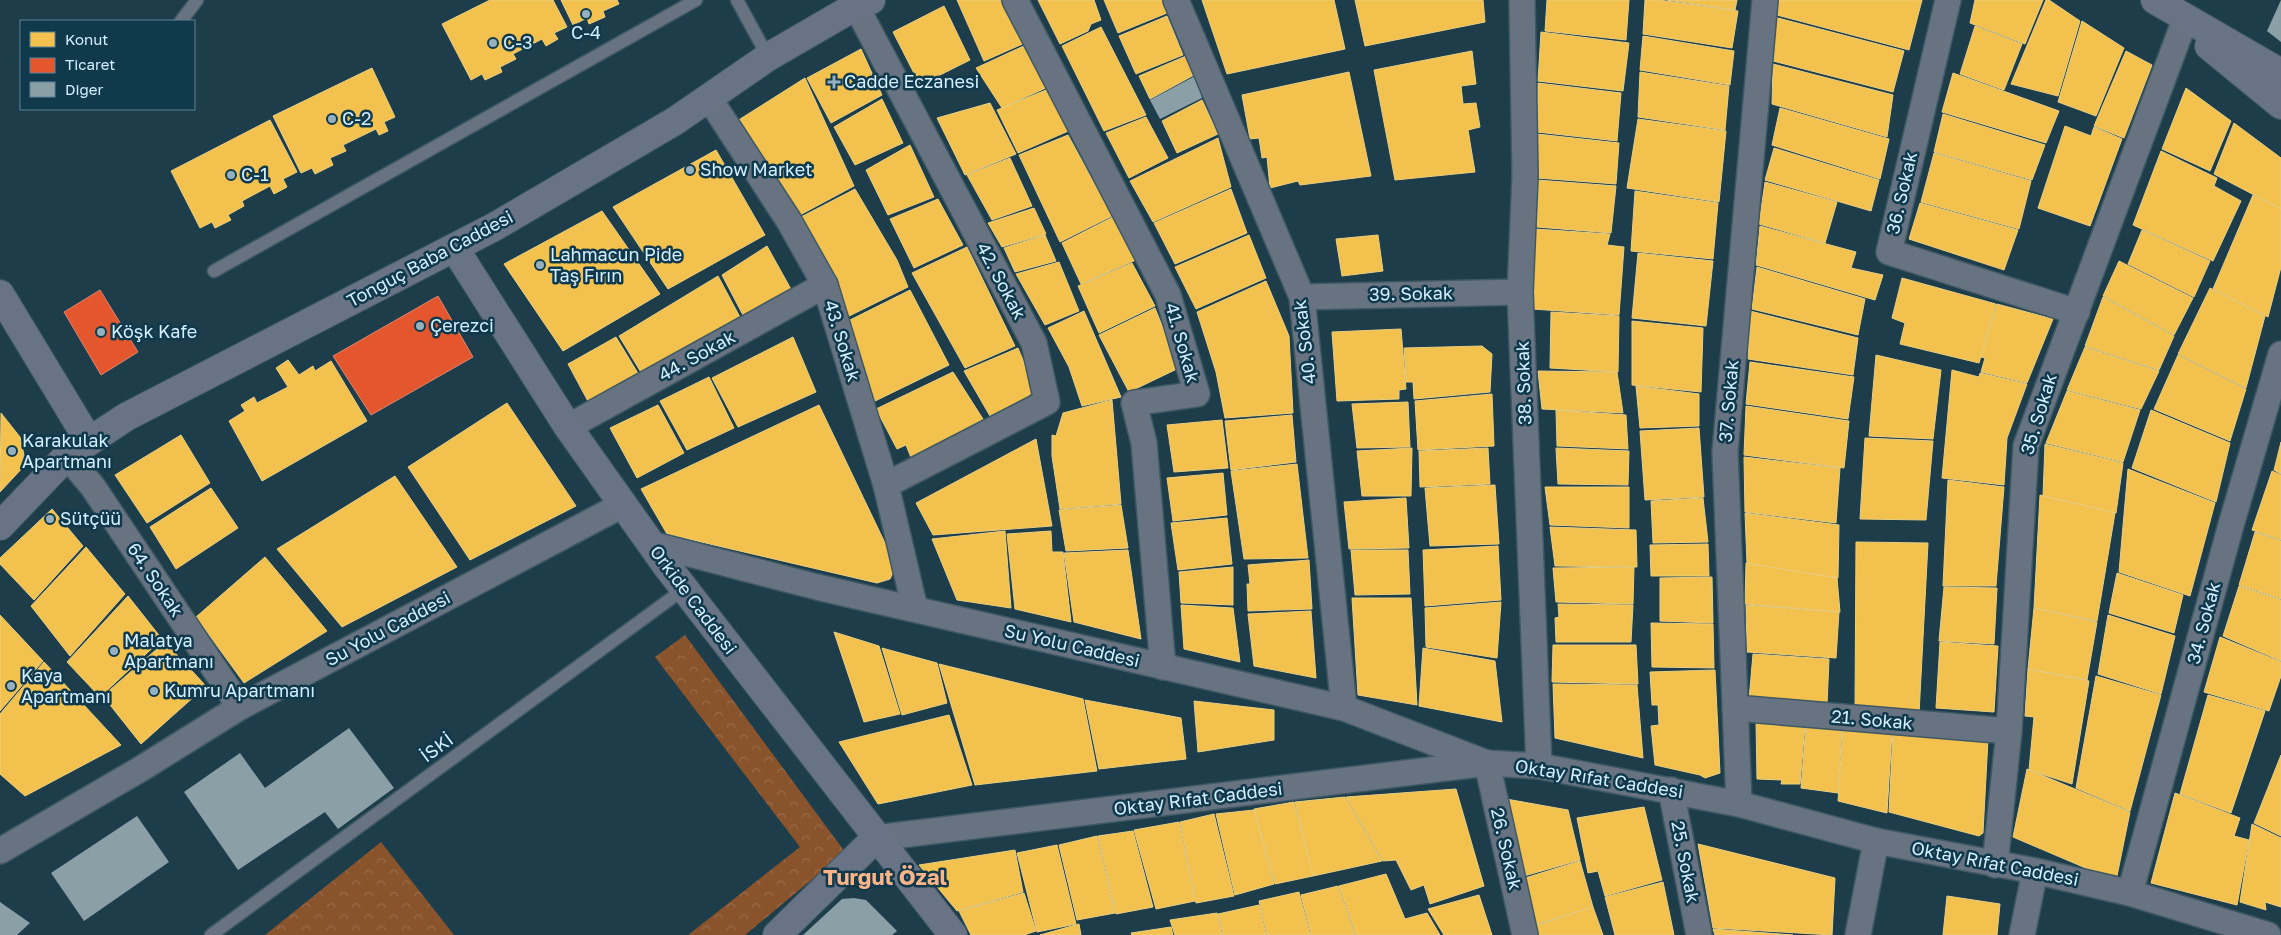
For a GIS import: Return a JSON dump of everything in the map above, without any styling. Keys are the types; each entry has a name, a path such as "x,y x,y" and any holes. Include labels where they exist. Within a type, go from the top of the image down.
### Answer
{"street":[{"name":"41. Sokak","path":"1015,0 1168,295 1197,394 1134,403 1144,443 1163,667"},
{"name":"40. Sokak","path":"1176,0 1302,297 1344,708"},
{"name":"38. Sokak","path":"1522,0 1525,176 1520,292 1539,766"},
{"name":"37. Sokak","path":"1739,804 1725,452 1765,0"},
{"name":"36. Sokak","path":"1948,0 1889,252 2077,312"},
{"path":"2155,0 2281,73"},
{"name":"Tonguç Baba Caddesi","path":"0,526 67,456 126,417 455,249 675,121 768,57 863,3"},
{"name":"42. Sokak","path":"863,3 1034,343 1047,402 886,485"},
{"name":"35. Sokak","path":"1995,865 2009,731 2026,446 2186,17"},
{"path":"2186,17 2211,48 2281,105"},
{"name":"43. Sokak","path":"710,98 789,221 825,285 886,485 914,609"},
{"name":"Orkide Caddesi","path":"455,249 568,427 684,589 953,935"},
{"name":"44. Sokak","path":"568,427 825,285"},
{"name":"39. Sokak","path":"1302,297 1520,292"},
{"path":"0,294 89,441"},
{"name":"34. Sokak","path":"2130,893 2231,525 2281,354"},
{"name":"64. Sokak","path":"67,456 93,487 240,707"},
{"name":"Su Yolu Caddesi","path":"0,851 139,770 240,707 624,504"},
{"name":"Su Yolu Caddesi","path":"652,544 817,587 1344,708 1486,763"},
{"name":"21. Sokak","path":"1736,708 2009,731"},
{"name":"Oktay Rıfat Caddesi","path":"876,838 1486,763 1539,766 1739,804 1876,841 2034,871 2130,893 2268,935"},
{"name":"26. Sokak","path":"1486,763 1525,935"},
{"name":"25. Sokak","path":"1671,790 1699,935"},
{"path":"777,935 876,838"},
{"path":"1858,935 1876,841"},
{"path":"2022,935 2034,871"}],"lane":[{"path":"182,20 197,0"},
{"path":"214,271 696,0"},
{"path":"737,0 768,57"},
{"name":"İSKİ","path":"211,935 684,589"}],"green space":[{"path":"685,635 845,852 745,935 688,935 800,847 655,657"},
{"path":"381,842 454,935 265,935"}],"building: Konut":[{"name":"C-3","path":"490,0 553,0 567,27 554,33 558,39 546,46 542,39 513,54 516,59 500,67 502,72 485,80 482,74 471,80 442,24"},
{"name":"C-4","path":"561,0 617,0 619,4 603,11 605,17 589,24 587,18 573,25"},
{"path":"957,0 1006,0 1027,42 984,61"},
{"path":"1038,0 1094,0 1101,20 1091,24 1088,31 1060,44"},
{"path":"1104,0 1163,0 1167,13 1118,33"},
{"path":"1202,0 1334,0 1345,49 1227,74"},
{"path":"1355,0 1483,0 1485,22 1365,46"},
{"path":"1547,0 1629,0 1626,40 1545,31"},
{"path":"1645,0 1659,0 1738,11 1732,48 1643,34"},
{"path":"1667,0 1737,0 1735,10"},
{"path":"1775,0 1922,0 1909,50 1773,14"},
{"path":"1975,0 2043,0 2025,44 1970,23"},
{"path":"2046,0 2049,0 2080,21 2058,96 2011,84"},
{"path":"944,6 970,60 920,85 893,32"},
{"path":"1167,16 1183,55 1136,74 1119,36"},
{"path":"1774,17 1904,51 1893,92 1773,61"},
{"path":"2082,21 2124,48 2096,116 2058,102"},
{"path":"1975,26 2022,44 2004,90 1960,74"},
{"path":"1101,27 1146,115 1104,131 1062,46"},
{"path":"1541,32 1629,43 1623,91 1538,81"},
{"path":"1643,36 1734,51 1730,85 1640,70"},
{"path":"1028,44 1050,86 1002,108 976,68"},
{"path":"861,49 882,95 831,123 807,78"},
{"path":"1472,51 1476,84 1461,86 1463,104 1476,103 1480,127 1468,130 1475,172 1395,180 1374,70"},
{"path":"2126,51 2152,65 2124,138 2094,126"},
{"path":"1186,56 1194,75 1150,99 1139,76"},
{"path":"1773,64 1893,95 1887,137 1772,104"},
{"name":"C-2","path":"372,68 395,117 384,122 388,131 379,135 376,129 343,145 346,151 330,158 333,165 315,174 312,168 301,173 273,116"},
{"path":"1349,72 1371,176 1300,185 1298,181 1270,188 1267,157 1262,158 1259,138 1250,139 1242,95"},
{"path":"1640,72 1729,86 1725,130 1638,117"},
{"path":"1953,73 2059,111 2046,143 1942,112"},
{"path":"805,78 854,186 800,215 737,121"},
{"path":"1538,83 1621,93 1617,141 1537,132"},
{"path":"1051,88 1073,129 1018,153 997,110"},
{"path":"2186,88 2231,121 2210,171 2162,149"},
{"path":"882,99 903,143 855,165 834,127"},
{"path":"1202,100 1218,134 1177,153 1162,121"},
{"path":"990,103 1016,154 965,175 937,118"},
{"path":"1780,108 1889,139 1880,179 1772,145"},
{"path":"1943,114 2045,145 2032,180 1934,152"},
{"path":"1146,117 1168,158 1129,178 1106,133"},
{"path":"1638,119 1726,131 1719,202 1627,188"},
{"name":"C-1","path":"270,120 297,172 283,179 287,187 274,194 270,186 242,201 244,206 228,215 231,220 215,228 212,222 200,228 171,171"},
{"path":"2234,123 2281,158 2281,209 2214,174"},
{"path":"2065,126 2091,136 2094,127 2122,139 2090,226 2038,208"},
{"path":"1537,134 1619,143 1616,184 1537,178"},
{"path":"1068,135 1112,216 1060,242 1019,155"},
{"path":"1218,138 1231,187 1153,222 1130,181"},
{"path":"910,145 934,197 888,215 866,170"},
{"path":"1774,148 1879,180 1871,211 1765,180"},
{"path":"716,150 765,235 668,289 613,207"},
{"path":"2161,151 2217,178 2214,186 2241,201 2213,261 2133,225"},
{"path":"1934,153 2031,181 2019,229 1921,202"},
{"path":"1010,158 1032,206 992,220 967,175"},
{"path":"1537,180 1616,186 1611,233 1537,227"},
{"path":"1765,182 1837,202 1825,243 1759,224"},
{"path":"855,189 897,260 908,287 841,320 801,217"},
{"path":"1231,189 1247,233 1175,264 1154,223"},
{"path":"1635,191 1718,203 1713,259 1631,251"},
{"path":"2253,195 2281,209 2281,267 2268,317 2213,289"},
{"path":"938,199 963,245 914,268 890,219"},
{"path":"1920,203 2018,230 2004,270 1909,239"},
{"path":"1034,208 1046,234 1002,247 988,223"},
{"path":"602,211 660,294 563,351 504,264"},
{"path":"1115,216 1136,260 1081,284 1062,243"},
{"path":"1760,226 1856,252 1851,268 1883,275 1875,300 1756,265"},
{"path":"1535,229 1610,234 1607,245 1624,247 1619,315 1532,309"},
{"path":"2142,230 2210,261 2194,297 2128,264"},
{"path":"1045,235 1056,261 1015,272 1004,248"},
{"path":"1249,235 1266,278 1196,309 1175,267"},
{"path":"1378,235 1383,271 1342,276 1336,239"},
{"path":"767,246 792,291 744,317 722,275"},
{"path":"967,247 1015,346 965,368 912,273"},
{"path":"1638,253 1713,261 1706,326 1632,318"},
{"path":"2119,261 2193,298 2174,335 2103,296"},
{"path":"1059,262 1079,311 1045,325 1016,274"},
{"path":"1132,263 1155,306 1099,333 1078,286"},
{"path":"1757,267 1865,299 1858,335 1752,309"},
{"path":"718,276 742,321 642,374 619,336"},
{"path":"1902,278 1996,304 1979,363 1900,344 1905,323 1892,318"},
{"path":"1266,281 1289,336 1293,413 1225,418 1216,372 1197,312"},
{"path":"2210,288 2265,316 2246,388 2178,354"},
{"path":"910,290 949,365 871,403 840,325"},
{"path":"2103,297 2174,336 2159,370 2085,346"},
{"path":"1997,304 2053,319 2027,383 1981,372 1985,358 1981,357"},
{"path":"1155,308 1179,368 1129,392 1099,335"},
{"path":"1084,311 1121,397 1082,406 1069,367 1048,328"},
{"path":"1750,311 1858,338 1853,375 1748,359"},
{"path":"1551,312 1619,316 1618,372 1550,368"},
{"path":"1632,321 1703,328 1701,392 1632,385"},
{"path":"1401,329 1406,389 1399,390 1399,399 1337,401 1332,332"},
{"path":"616,337 639,375 590,405 568,364"},
{"path":"793,337 816,392 738,427 712,378"},
{"path":"1482,346 1492,354 1490,392 1414,399 1413,382 1406,382 1404,348"},
{"path":"2085,347 2159,371 2141,409 2067,390"},
{"path":"1018,348 1035,389 1020,405 990,416 964,371"},
{"path":"1876,355 1941,370 1933,439 1869,436"},
{"path":"2178,355 2246,389 2230,441 2154,409"},
{"path":"288,360 299,375 313,366 315,371 331,361 367,421 262,481 229,421 245,411 241,405 254,397 257,403 288,387 276,368"},
{"path":"1750,362 1854,377 1848,419 1746,404"},
{"path":"1952,370 1979,377 1980,373 2027,384 2007,438 2004,485 1942,478"},
{"path":"1538,371 1617,372 1623,413 1542,409"},
{"path":"953,372 983,419 912,460 906,445 897,449 876,409"},
{"path":"709,377 734,428 687,450 660,401"},
{"path":"1636,386 1699,394 1699,426 1640,428"},
{"path":"2067,391 2140,410 2123,462 2046,443"},
{"path":"1492,394 1494,446 1418,450 1415,401"},
{"path":"1112,400 1121,504 1060,509 1052,456 1052,435 1056,436 1063,413"},
{"path":"1408,402 1410,447 1357,448 1352,404"},
{"path":"507,403 576,506 470,560 408,467"},
{"path":"658,405 684,453 637,478 610,428"},
{"path":"819,405 896,566 890,579 877,583 667,534 641,489"},
{"path":"1746,406 1849,421 1844,468 1744,455"},
{"path":"1556,410 1626,415 1628,449 1557,446"},
{"path":"2151,410 2230,443 2216,502 2132,468"},
{"name":"Karakulak Apartmanı","path":"1,413 20,437 26,464 0,492"},
{"path":"1292,415 1296,462 1231,470 1225,421"},
{"path":"1222,420 1228,468 1174,472 1167,425"},
{"path":"1699,428 1704,497 1645,500 1640,431"},
{"path":"181,435 210,483 147,523 115,475"},
{"path":"1865,438 1933,441 1926,520 1860,519"},
{"path":"1036,439 1052,526 933,535 916,503"},
{"path":"2281,442 2281,474 2274,470"},
{"path":"2045,444 2123,463 2116,513 2043,496"},
{"path":"1412,448 1411,496 1362,496 1357,451"},
{"path":"1488,448 1490,484 1420,487 1419,451"},
{"path":"1556,448 1629,451 1628,485 1558,484"},
{"path":"1744,457 1840,468 1836,523 1745,512"},
{"path":"1297,464 1308,558 1244,559 1231,471"},
{"path":"2128,469 2215,503 2190,596 2119,572"},
{"path":"2272,471 2281,475 2281,540 2252,530"},
{"path":"1223,473 1227,515 1173,521 1167,478"},
{"path":"395,476 457,567 342,627 277,549"},
{"path":"1948,480 2004,487 1996,586 1943,586"},
{"path":"1495,485 1499,544 1430,546 1425,488"},
{"path":"1545,487 1629,487 1629,528 1550,525"},
{"path":"211,488 238,528 176,569 150,527"},
{"path":"2040,495 2115,513 2097,621 2034,608"},
{"path":"1406,498 1409,548 1349,549 1344,502"},
{"path":"1703,498 1708,542 1653,543 1651,501"},
{"path":"1121,505 1128,548 1066,551 1059,510"},
{"path":"52,509 83,546 34,600 0,564 0,558"},
{"path":"1745,513 1839,525 1838,578 1747,564"},
{"path":"1227,518 1232,564 1178,570 1171,523"},
{"path":"1550,527 1636,530 1637,567 1555,566"},
{"path":"1005,531 1011,608 957,600 932,539"},
{"path":"1051,531 1052,552 1063,552 1071,622 1015,609 1007,534"},
{"path":"2255,532 2281,541 2281,599 2239,585"},
{"path":"1856,542 1928,543 1919,714 1855,707"},
{"path":"1708,544 1709,576 1651,576 1650,545"},
{"path":"1498,546 1501,600 1425,606 1423,550"},
{"path":"86,547 125,594 70,656 31,606"},
{"path":"1128,550 1141,639 1074,622 1064,553"},
{"path":"1351,550 1408,550 1410,594 1355,595"},
{"path":"265,557 327,631 244,683 196,617"},
{"path":"1309,560 1312,609 1248,611 1247,584 1250,584 1248,565"},
{"path":"1746,563 1837,578 1840,612 1745,604"},
{"path":"1233,567 1233,605 1181,603 1179,572"},
{"path":"1634,567 1633,604 1556,602 1553,568"},
{"path":"2117,573 2183,595 2174,633 2109,613"},
{"path":"1712,577 1713,623 1660,621 1660,578"},
{"path":"2239,586 2281,600 2281,661 2223,636"},
{"path":"1944,587 1997,588 1994,644 1939,641"},
{"name":"Malatya Apartmanı","path":"128,596 162,639 100,697 67,662"},
{"path":"1352,598 1411,598 1417,705 1358,695"},
{"path":"1501,602 1497,658 1426,647 1425,608"},
{"path":"1558,604 1633,605 1631,642 1556,642 1555,618 1559,617"},
{"path":"1181,605 1233,608 1240,662 1184,649"},
{"path":"1746,605 1839,612 1836,658 1747,652"},
{"path":"2034,608 2097,622 2087,680 2028,669"},
{"path":"1311,611 1316,678 1254,666 1248,614"},
{"name":"Kaya Apartmanı","path":"0,615 43,661 0,711"},
{"path":"2108,615 2175,636 2161,694 2098,674"},
{"path":"1651,623 1713,624 1714,668 1652,667"},
{"path":"834,632 879,646 900,714 864,722"},
{"path":"2220,637 2281,662 2281,676 2269,711 2204,692"},
{"name":"Kumru Apartmanı","path":"165,642 206,686 141,744 103,696"},
{"path":"1940,642 1998,646 1994,712 1936,708"},
{"path":"1553,645 1636,645 1638,684 1552,682"},
{"path":"882,648 937,663 947,703 902,715"},
{"path":"1423,648 1495,661 1502,722 1419,706"},
{"path":"1753,654 1829,659 1827,705 1749,700"},
{"path":"44,662 121,745 25,796 0,774 0,714"},
{"path":"939,664 1083,699 1097,771 975,785"},
{"path":"2028,669 2089,681 2072,784 2029,770 2034,717 2025,716"},
{"path":"1715,670 1720,773 1705,778 1700,775 1655,765 1651,726 1659,725 1658,705 1652,705 1650,672"},
{"path":"2096,676 2161,695 2130,811 2076,788"},
{"path":"1553,684 1637,685 1643,758 1555,738"},
{"path":"2208,695 2265,711 2231,813 2180,794"},
{"path":"1085,700 1181,718 1186,759 1099,769"},
{"path":"1194,701 1274,710 1274,740 1198,752"},
{"path":"949,715 972,785 878,804 839,742"},
{"path":"1756,721 1805,725 1800,784 1781,784 1782,780 1757,779"},
{"path":"1806,725 1842,728 1838,793 1801,788"},
{"path":"1843,728 1892,732 1887,813 1838,801"},
{"path":"1893,731 1988,739 1983,833 1979,836 1889,812"},
{"path":"2281,755 2281,836 2254,823"},
{"path":"2027,769 2130,812 2116,881 2013,837"},
{"path":"1456,789 1484,886 1430,904 1424,885 1411,890 1396,860 1383,861 1346,797"},
{"path":"2175,793 2240,818 2234,836 2249,840 2237,905 2151,883"},
{"path":"1345,797 1382,861 1313,876 1295,802"},
{"path":"1506,799 1568,810 1580,860 1524,876"},
{"path":"1294,802 1313,876 1275,884 1254,809"},
{"path":"1644,807 1662,880 1605,896 1598,871 1588,873 1577,818"},
{"path":"1254,810 1274,884 1235,895 1216,814"},
{"path":"1214,814 1234,896 1196,903 1180,822"},
{"path":"1179,822 1195,901 1156,909 1134,830"},
{"path":"2252,824 2281,838 2281,907 2265,902 2266,910 2240,902"},
{"path":"1133,831 1153,907 1116,914 1098,836"},
{"path":"1097,836 1115,913 1077,920 1059,845"},
{"path":"1698,844 1835,878 1832,935 1713,928"},
{"path":"1057,845 1076,924 1037,932 1017,853"},
{"path":"1015,850 1023,892 957,911 919,865"},
{"path":"1580,861 1593,907 1534,925 1525,878"},
{"path":"1386,874 1405,919 1427,913 1440,935 1356,935 1339,886"},
{"path":"1663,882 1674,935 1615,935 1605,897"},
{"path":"1338,886 1355,935 1311,935 1301,895"},
{"path":"1299,892 1310,935 1267,935 1259,901"},
{"path":"1024,893 1036,931 1024,935 971,935 959,911"},
{"path":"1479,895 1492,935 1444,935 1428,909"},
{"path":"1947,896 2000,904 1997,935 1943,935"},
{"path":"1259,905 1266,935 1223,935 1218,914"},
{"path":"1593,907 1603,935 1537,935 1534,926"},
{"path":"1217,913 1222,935 1175,935 1170,920"},
{"path":"1079,924 1081,935 1040,935"},
{"path":"1171,927 1173,935 1132,935 1131,933"},
{"path":"1713,929 1793,935 1715,935"}],"building: Ticaret":[{"name":"Köşk Kafe","path":"100,290 138,352 101,375 64,312"},
{"name":"Çerezci","path":"438,296 473,357 371,415 333,356"}],"building: Diğer":[{"path":"2281,0 2281,42 2267,31"},
{"path":"1195,76 1202,98 1160,119 1150,100"},
{"path":"349,728 394,788 338,829 325,812 238,870 184,792 240,753 265,788"},
{"path":"137,816 169,862 84,921 51,873"},
{"path":"842,899 866,900 897,931 892,935 803,935"},
{"path":"0,902 30,923 17,935 0,935"}],"place":[{"name":"C-4","path":"586,14"},
{"name":"C-3","path":"493,43"},
{"name":"Cadde Eczanesi","path":"834,82"},
{"name":"C-2","path":"332,119"},
{"name":"Show Market","path":"690,170"},
{"name":"C-1","path":"231,175"},
{"name":"Lahmacun Pide Taş Fırın","path":"540,265"},
{"name":"Çerezci","path":"420,326"},
{"name":"Köşk Kafe","path":"101,332"},
{"name":"Karakulak Apartmanı","path":"12,451"},
{"name":"Sütçüü","path":"50,519"},
{"name":"Malatya Apartmanı","path":"114,651"},
{"name":"Kaya Apartmanı","path":"11,686"},
{"name":"Kumru Apartmanı","path":"154,691"}],"district":[{"name":"Turgut Özal","path":"885,877"}]}
